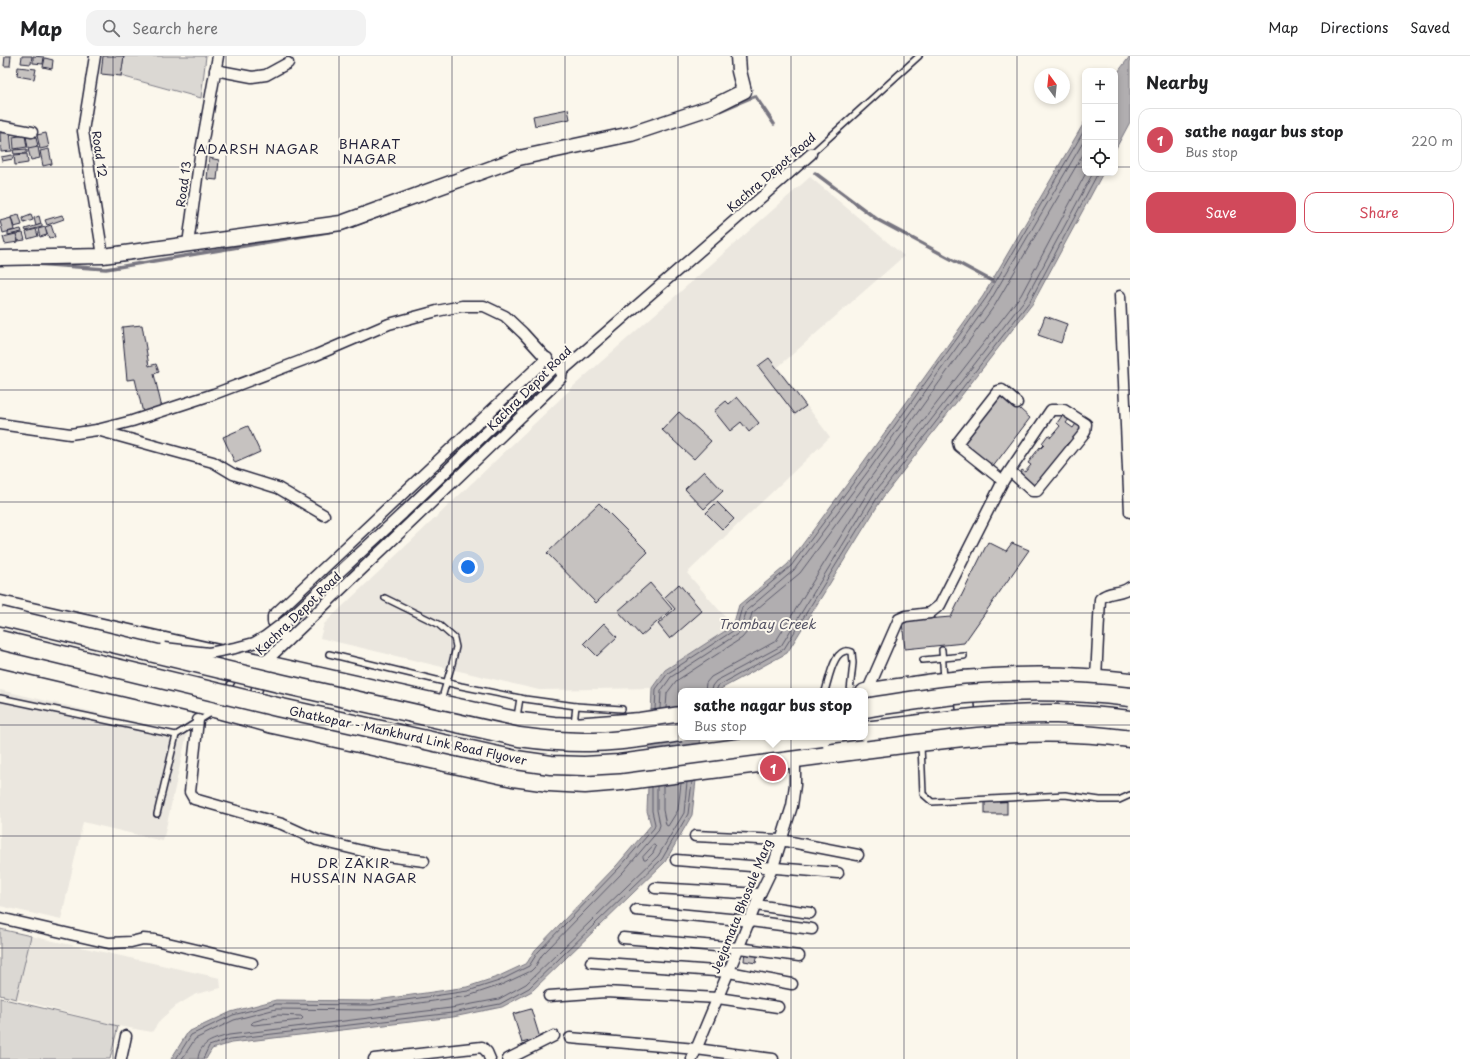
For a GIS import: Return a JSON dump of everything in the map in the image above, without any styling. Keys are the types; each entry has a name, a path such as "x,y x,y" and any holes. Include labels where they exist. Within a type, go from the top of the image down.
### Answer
{"highway":[{"path":"0,605 516,720 554,726 574,727 640,722 678,716"},
{"name":"Ghatkopar - Mankhurd Link Road Flyover","path":"0,616 283,684 519,737 553,741 584,742 617,740 678,732"},
{"name":"Ghatkopar - Mankhurd Link Road Flyover","path":"0,640 277,707 516,760 551,765 584,766 619,764 799,740"},
{"path":"0,658 218,709 250,718 513,777 550,782 585,784 621,781 968,735 1056,732 1093,733 1130,738"},
{"path":"868,695 962,680 1057,676 1096,678 1130,682"},
{"path":"962,680 968,735"},
{"path":"868,696 1056,691 1095,692 1130,697"},
{"path":"868,731 967,718 1056,714 1130,720"}],"street":[{"name":"Road 12","path":"95,56 83,131 103,256"},
{"name":"Road 13","path":"188,244 200,156 218,56"},
{"path":"0,258 103,256 341,223 519,158 631,134 712,107 744,91 739,71 738,56"},
{"path":"215,70 252,77 266,74 288,63"},
{"path":"0,126 32,132"},
{"name":"Kachra Depot Road","path":"250,718 263,664 561,378 558,369 812,154"},
{"path":"1120,296 1130,512"},
{"path":"0,424 70,434 97,430 132,421 214,394 314,356 389,324 462,306 484,306 505,316 558,369"},
{"path":"287,641 273,622 273,616 547,358"},
{"name":"Ghatkopar - Mankhurd Link Road Flyover","path":"91,638 209,653 254,643 277,629 290,618 558,369"},
{"path":"1003,481 959,446 958,442 998,391 1002,390 1017,403"},
{"path":"866,688 899,619 906,616 930,613 940,605 1003,481 1051,410 1064,410 1086,424 1085,432 1037,491 1032,491 1010,471"},
{"path":"97,430 213,462 233,474 278,488 324,514"},
{"path":"1096,678 1100,599 1104,594 1121,592 1130,587"},
{"path":"198,720 190,792 194,799 282,824 317,840 379,855 424,861"},
{"name":"Jeejamata Bhosale Marg","path":"692,1059 760,894 773,867 792,806 795,785 794,758"},
{"path":"695,836 781,840 858,855"},
{"path":"676,860 838,873"},
{"path":"655,888 760,894"},
{"path":"756,905 810,913"},
{"path":"636,910 750,921 812,929"},
{"path":"0,918 109,943 131,942 144,939 155,940 252,963"},
{"path":"623,938 739,948 799,956"},
{"path":"591,962 729,972 792,984"},
{"path":"549,996 605,992 718,998 778,1007"},
{"path":"121,1059 126,1036"},
{"path":"508,1059 554,1036"},
{"path":"570,1038 696,1049 773,1059"},
{"path":"374,1059 482,1047 487,1052 490,1059"}],"lane":[{"name":"Kachra Depot Road","path":"812,154 919,56"},
{"path":"385,598 438,624 454,638 456,647 440,703"},
{"path":"826,688 836,658 840,652 848,650 852,652 860,688"},
{"path":"942,650 945,682"},
{"path":"330,654 520,698 576,706 622,709"},
{"path":"923,660 964,656"},
{"path":"157,814 176,735 218,709 242,660"},
{"path":"0,698 176,735"},
{"path":"516,720 520,698"},
{"path":"574,727 576,706"},
{"path":"921,742 923,794 932,802 1065,795 1100,800 1119,800 1130,795"}],"shaded area":[{"path":"124,56 206,56 201,98 121,76"},
{"path":"810,177 904,256 778,367 830,437 687,573 733,626 665,670 652,688 539,690 320,638 324,624 576,384"},
{"path":"0,690 187,734 163,841 83,822 61,920 0,906"},
{"path":"0,929 31,936 16,999 0,995"},
{"path":"31,936 220,978 221,988 196,994 176,1006 161,1019 152,1032 118,1026 16,999"},
{"path":"0,998 118,1026 110,1059 0,1059"}],"water":[{"path":"1130,56 1130,122 1118,144 1118,104 1118,72"},
{"name":"Trombay Creek","path":"1082,126 1082,176 1101,176 1033,303 883,497 787,653 723,688 678,688 678,740 701,740 692,815 665,862 532,991 502,1007 453,1017 231,1043 212,1049 206,1059 171,1059 188,1032 231,1012 276,1000 370,1001 467,987 497,977 527,963 535,950 617,865 651,825 647,811 652,688 665,670 733,626 739,605 788,564 983,296"}],"building":[{"path":"5,56 11,56 10,66 4,66"},
{"path":"22,56 32,56 31,64 21,63"},
{"path":"33,56 44,57 43,64 33,63"},
{"path":"103,56 124,56 121,76 101,74"},
{"path":"45,58 53,60 52,69 43,67"},
{"path":"18,67 36,69 34,79 17,76"},
{"path":"568,109 570,119 535,126 533,116"},
{"path":"10,132 12,151 1,152 0,133"},
{"path":"46,133 49,147 40,149 37,135"},
{"path":"35,134 38,146 28,148 26,136"},
{"path":"25,135 27,147 14,149 13,137"},
{"path":"38,147 40,158 31,160 28,149"},
{"path":"27,149 27,153 14,154 13,150"},
{"path":"49,149 52,164 43,166 40,151"},
{"path":"27,154 28,163 15,165 14,155"},
{"path":"12,155 13,159 2,161 1,157"},
{"path":"209,158 219,160 217,180 207,179"},
{"path":"19,215 22,225 14,227 11,217"},
{"path":"31,215 33,220 24,223 23,218"},
{"path":"62,215 64,219 47,225 45,220"},
{"path":"39,216 41,224 36,226 34,218"},
{"path":"11,218 14,230 3,233 0,221"},
{"path":"42,224 42,227 26,231 25,229"},
{"path":"51,225 55,237 49,238 45,227"},
{"path":"45,227 47,235 40,237 38,229"},
{"path":"21,229 22,232 8,235 8,232"},
{"path":"36,229 38,236 28,239 26,232"},
{"path":"23,233 25,240 18,241 17,234"},
{"path":"16,234 18,242 5,244 3,237"},
{"path":"1045,316 1067,324 1061,343 1038,335"},
{"path":"142,325 149,366 156,364 159,372 154,374 162,408 143,413 135,379 127,380 122,327"},
{"path":"769,358 806,406 795,414 758,366"},
{"path":"1001,392 1030,418 992,468 962,444"},
{"path":"737,397 759,423 749,432 741,422 730,431 714,411 726,401 729,404"},
{"path":"679,412 711,441 694,459 662,430"},
{"path":"1064,413 1070,418 1066,423 1073,428 1077,422 1084,427 1072,444 1069,442 1065,446 1068,449 1061,458 1059,456 1036,487 1019,475 1022,470 1025,472 1031,465 1028,463 1040,447 1041,448 1044,445 1042,443 1048,435 1051,437 1060,426 1057,423"},
{"path":"248,426 260,452 235,463 223,437"},
{"path":"704,471 723,491 704,509 685,489"},
{"path":"717,502 734,519 723,530 706,513"},
{"path":"599,503 648,552 596,603 547,553"},
{"path":"988,542 1006,551 1012,543 1029,550 964,643 905,649 902,621 951,617"},
{"path":"650,583 672,609 641,636 618,611"},
{"path":"679,584 702,611 670,639 658,624 675,609 665,597"},
{"path":"604,623 617,637 597,656 584,643"},
{"path":"985,801 1007,801 1007,814 985,814"},
{"path":"745,950 758,952 756,963 744,961"},
{"path":"531,1009 540,1038 522,1043 513,1014"}],"waterway":[{"path":"715,113 755,96 774,124"},
{"path":"815,173 878,220 994,282"},
{"path":"347,228 390,212"},
{"path":"35,264 106,269 334,231"}],"place":[{"name":"sathe nagar bus stop","path":"773,768"}],"district":[{"name":"ADARSH NAGAR","path":"258,148"},
{"name":"BHARAT NAGAR","path":"370,150"},
{"name":"DR ZAKIR HUSSAIN NAGAR","path":"354,870"}]}
